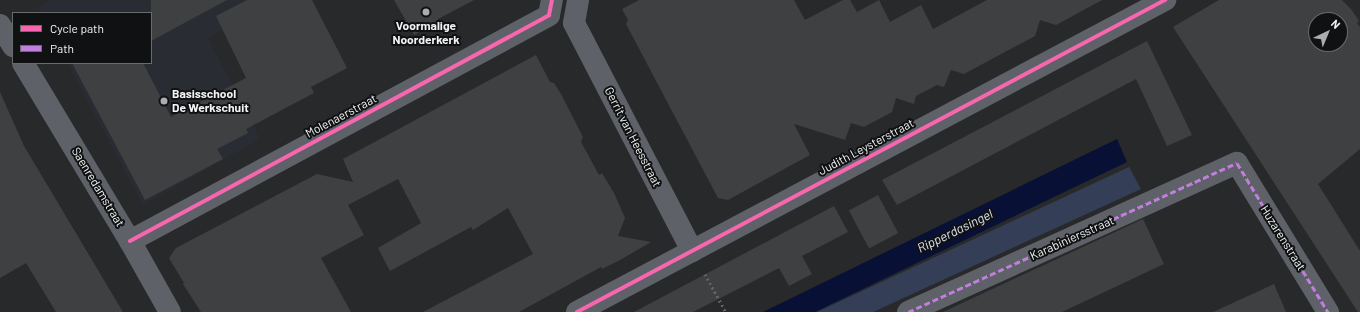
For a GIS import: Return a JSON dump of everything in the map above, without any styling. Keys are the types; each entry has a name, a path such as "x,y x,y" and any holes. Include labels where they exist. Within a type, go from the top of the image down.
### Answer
{"street":[{"path":"550,8 574,23 578,0"},
{"name":"Judith Leysterstraat","path":"577,312 1165,0"},
{"name":"Molenaerstraat","path":"130,241 550,8"},
{"name":"Gerrit van Heesstraat","path":"574,23 692,251"},
{"path":"0,25 12,44"},
{"name":"Saenredamstraat","path":"24,64 130,241 170,312"},
{"name":"Karabiniersstraat","path":"908,312 1237,163"},
{"name":"Huzarenstraat","path":"1237,163 1328,312"}],"path":[{"path":"692,251 726,312"}],"shaded area":[{"name":"Basisschool De Werkschuit","path":"50,0 275,0 208,38 260,139 143,205 68,64 152,64 152,12 40,12 37,7"},
{"path":"1129,167 1141,189 873,312 817,312"}],"water":[{"name":"Ripperdasingel","path":"1117,139 1127,162 815,312 763,312"}],"building":[{"path":"151,0 227,0 152,40"},
{"path":"247,0 312,0 347,68 311,87 314,93 246,129 248,133 217,149 223,159 145,200 73,64 144,64 171,117 246,78 216,16"},
{"name":"Voormalige Noorderkerk","path":"394,0 474,0 438,19 439,22 414,35"},
{"path":"639,0 794,0 805,20 843,0 850,0 857,12 879,0 890,22 921,5 933,29 987,0 1102,0 1056,25 1040,20 1035,36 964,74 951,70 944,87 937,85 916,96 914,104 896,98 892,112 864,127 851,123 845,140 794,124 810,155 728,200 718,198 626,24 628,20 622,9"},
{"path":"1219,0 1342,0 1351,9 1359,21 1357,23 1360,27 1360,149 1318,184 1360,251 1360,312 1358,312 1173,27"},
{"path":"1147,41 1192,135 1167,146 1136,79 897,205 882,180"},
{"path":"536,55 550,82 554,83 561,94 583,137 581,142 599,175 602,173 614,193 625,218 618,236 651,242 620,260 602,269 601,267 519,312 423,312 533,254 508,208 473,230 471,227 390,271 378,248 421,223 398,179 348,205 364,235 321,258 351,312 201,312 183,284 184,283 169,258 176,248 317,174 353,182 343,159"},
{"path":"0,92 24,146 123,312 56,312 26,263 0,278"},
{"path":"878,195 898,233 869,248 849,210"},
{"path":"834,206 848,232 802,256 812,274 789,286 779,268 693,312 634,312"},
{"path":"1143,219 1164,264 1062,312 943,312"},
{"path":"1274,284 1286,312 1213,312"}],"marked path":[{"path":"908,312 1237,163 1328,312"}],"cycle path":[{"path":"130,241 549,15 552,0"},
{"path":"577,312 1165,0"}],"place":[{"name":"Voormalige Noorderkerk","path":"426,12"},
{"name":"Basisschool De Werkschuit","path":"164,101"}]}
